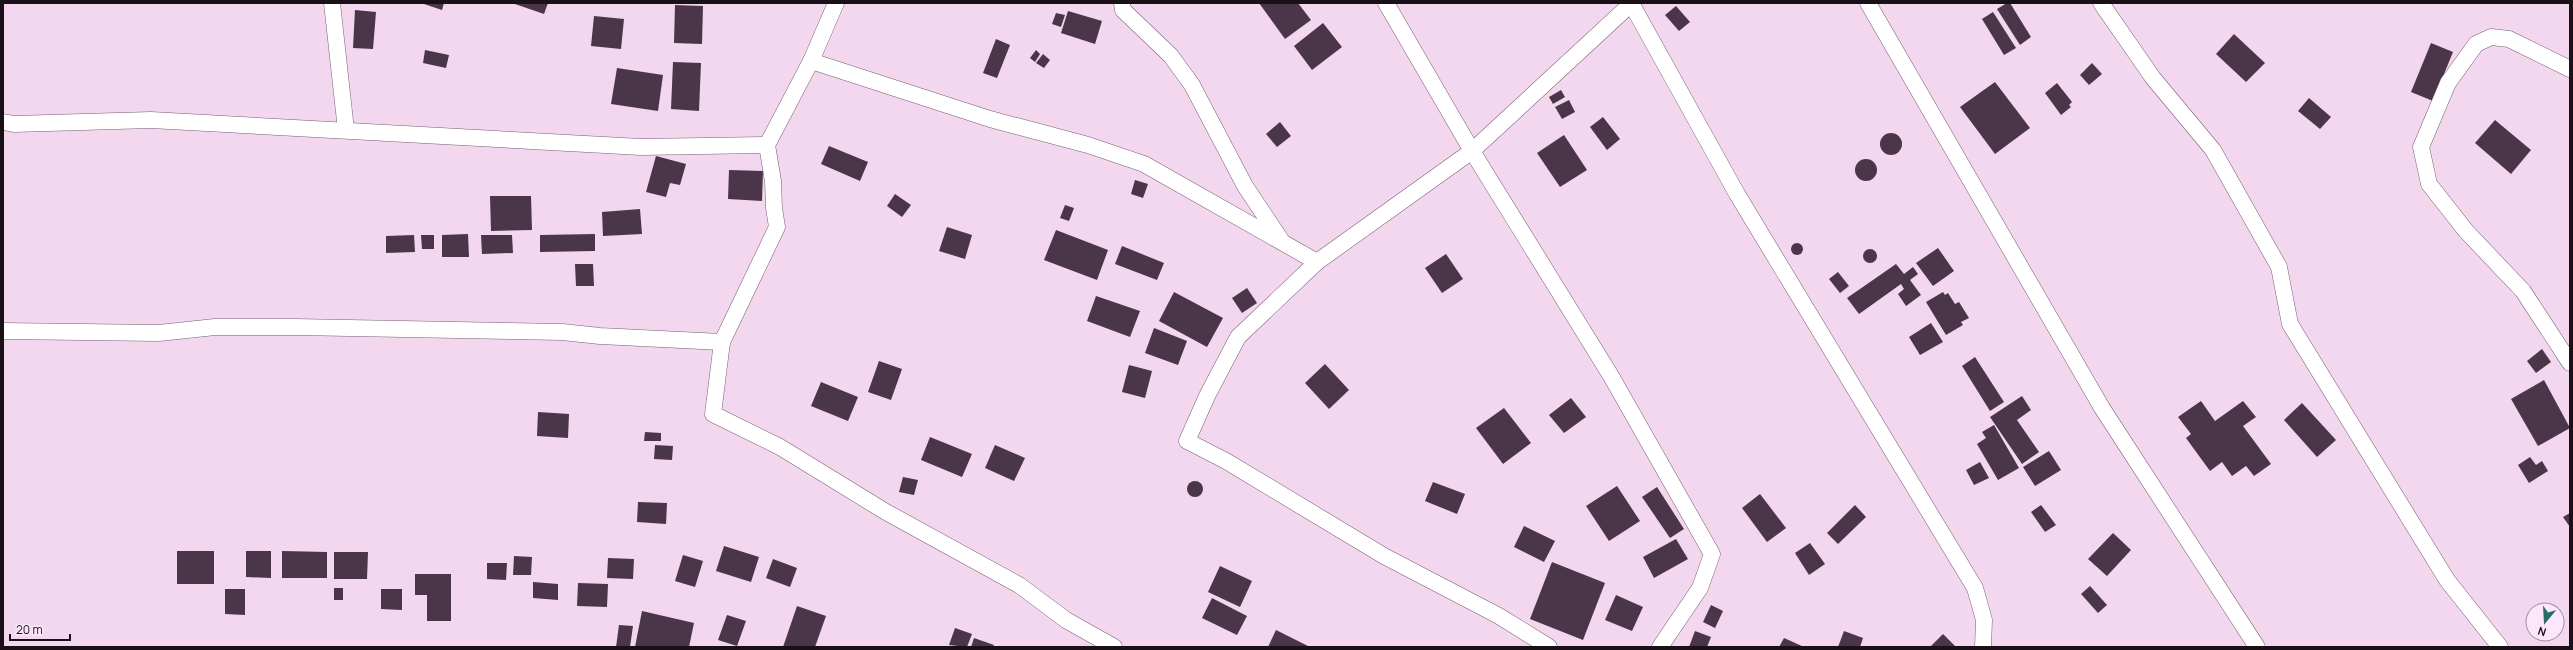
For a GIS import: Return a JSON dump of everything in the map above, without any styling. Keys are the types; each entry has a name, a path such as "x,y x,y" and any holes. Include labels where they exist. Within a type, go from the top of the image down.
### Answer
{"street":[{"path":"332,3 346,130"},
{"path":"836,3 811,61 767,145 773,181 774,208 777,227 722,342 713,414 780,447 886,512 1019,585 1066,620 1114,647"},
{"path":"1122,3 1123,10 1171,56 1192,85 1245,186 1284,244"},
{"path":"1386,3 1472,151 1611,376 1712,554 1700,588 1660,647"},
{"path":"1549,647 1499,616 1384,556 1226,461 1187,441 1207,396 1238,337 1317,262 1472,151 1631,3 1737,194 1976,588 1984,620 1983,647"},
{"path":"1868,3 2102,408 2257,647"},
{"path":"2101,3 2153,78 2213,150 2279,267 2290,324 2447,580 2500,647"},
{"path":"2570,68 2509,39 2491,37 2476,44 2448,83 2421,147 2429,184 2466,231 2523,290 2570,363"},
{"path":"811,61 990,119 1088,145 1144,164 1317,262"},
{"path":"3,122 14,124 151,120 641,147 767,145"},
{"path":"3,331 159,333 215,327 303,327 562,332 600,336 722,342"}],"building":[{"path":"421,3 444,3 442,10"},
{"path":"512,3 548,3 544,14"},
{"path":"1259,3 1298,3 1311,20 1285,39"},
{"path":"2007,3 2010,3 2031,37 2020,45 1997,9"},
{"path":"675,5 703,6 702,44 674,43"},
{"path":"1676,6 1690,22 1679,31 1665,15"},
{"path":"355,10 376,12 373,49 353,48"},
{"path":"1068,11 1102,21 1095,44 1061,33"},
{"path":"1993,12 2016,48 2004,55 1982,19"},
{"path":"1056,13 1065,15 1061,27 1052,24"},
{"path":"594,16 624,19 621,49 591,46"},
{"path":"1323,23 1342,47 1312,70 1294,46"},
{"path":"2234,34 2265,63 2246,82 2216,54"},
{"path":"996,39 1010,45 997,78 983,73"},
{"path":"2431,43 2453,52 2433,101 2411,92"},
{"path":"425,50 449,55 446,68 423,63"},
{"path":"1036,50 1040,54 1035,62 1030,58"},
{"path":"1043,54 1050,60 1044,68 1036,63"},
{"path":"673,62 701,63 699,111 671,109"},
{"path":"2092,63 2102,74 2089,85 2080,75"},
{"path":"617,68 663,75 658,111 611,104"},
{"path":"1995,82 2030,128 1995,154 1960,107"},
{"path":"2057,83 2072,102 2069,105 2071,107 2061,115 2045,93"},
{"path":"1561,90 1565,97 1553,104 1549,97"},
{"path":"2309,98 2331,117 2320,129 2298,111"},
{"path":"1569,100 1575,112 1562,119 1555,107"},
{"path":"1603,117 1620,139 1607,150 1590,127"},
{"path":"2495,120 2531,150 2511,174 2475,143"},
{"path":"1280,122 1291,136 1277,147 1266,134"},
{"path":"1891,133 1895,134 1901,140 1901,148 1895,154 1891,155 1887,154 1881,148 1880,144 1881,140 1887,134"},
{"path":"1564,135 1587,170 1560,187 1537,153"},
{"path":"829,146 868,162 860,181 821,164"},
{"path":"656,156 686,164 680,185 670,183 666,197 646,192"},
{"path":"1866,159 1874,162 1877,170 1874,178 1866,181 1858,178 1855,170 1858,162"},
{"path":"729,170 763,171 762,201 728,199"},
{"path":"1135,180 1148,184 1143,198 1131,194"},
{"path":"895,194 911,205 902,217 887,206"},
{"path":"490,196 531,196 532,230 491,231"},
{"path":"1065,205 1074,208 1069,221 1060,218"},
{"path":"640,209 642,234 603,236 602,212"},
{"path":"947,227 972,235 965,259 939,251"},
{"path":"1056,230 1108,250 1097,280 1044,260"},
{"path":"468,234 469,257 442,257 442,235"},
{"path":"595,234 595,251 540,252 540,235"},
{"path":"414,235 415,252 386,253 386,236"},
{"path":"421,235 434,235 434,249 422,249"},
{"path":"481,235 512,235 513,253 482,254"},
{"path":"1795,243 1799,243 1803,249 1799,255 1795,255 1791,251 1791,247"},
{"path":"1122,246 1164,263 1157,280 1115,264"},
{"path":"1938,248 1954,271 1933,286 1916,263"},
{"path":"1870,249 1875,251 1877,256 1875,261 1870,263 1865,261 1863,256 1865,251"},
{"path":"1446,254 1463,279 1442,293 1425,268"},
{"path":"575,264 593,264 594,286 576,286"},
{"path":"1896,264 1904,274 1913,267 1918,274 1910,280 1921,295 1906,306 1898,294 1904,289 1901,284 1859,314 1847,298"},
{"path":"1838,272 1849,286 1840,293 1829,279"},
{"path":"1247,288 1257,303 1242,313 1232,298"},
{"path":"1174,292 1223,318 1207,347 1159,321"},
{"path":"1943,292 1945,295 1948,293 1955,304 1959,302 1969,318 1961,322 1963,325 1946,335 1926,302"},
{"path":"1096,296 1140,311 1130,337 1087,321"},
{"path":"1931,323 1943,342 1920,355 1909,337"},
{"path":"1154,328 1187,341 1178,365 1145,353"},
{"path":"2542,349 2551,362 2536,373 2527,361"},
{"path":"1975,357 2004,402 1990,411 1962,366"},
{"path":"879,361 902,369 891,400 868,392"},
{"path":"1325,364 1349,390 1329,409 1305,383"},
{"path":"1129,365 1152,371 1145,398 1122,392"},
{"path":"2544,380 2570,428 2538,446 2511,399"},
{"path":"821,382 858,397 848,421 811,406"},
{"path":"2022,396 2031,410 2017,420 2039,452 2022,464 1990,417"},
{"path":"1571,398 1586,417 1564,433 1549,415"},
{"path":"2201,401 2215,421 2243,401 2256,417 2243,426 2271,464 2254,476 2246,466 2232,476 2222,462 2210,471 2186,438 2191,434 2178,417"},
{"path":"2302,403 2336,440 2317,457 2284,420"},
{"path":"1504,408 1531,443 1503,464 1476,428"},
{"path":"538,412 569,414 568,438 537,436"},
{"path":"1994,425 2019,468 1998,480 1977,444 1986,438 1982,432"},
{"path":"645,432 661,433 661,441 644,441"},
{"path":"930,437 972,454 962,477 921,460"},
{"path":"655,445 673,446 672,460 654,459"},
{"path":"995,445 1025,458 1014,481 985,468"},
{"path":"2049,451 2061,470 2035,486 2023,467"},
{"path":"2530,457 2536,465 2542,461 2548,471 2529,483 2518,465"},
{"path":"1980,462 1989,478 1974,485 1966,470"},
{"path":"903,477 918,480 914,495 899,492"},
{"path":"1195,481 1202,486 1203,489 1198,496 1195,497 1188,492 1187,489 1192,482"},
{"path":"1433,482 1465,494 1457,514 1425,501"},
{"path":"1617,486 1640,521 1609,541 1586,506"},
{"path":"1657,487 1684,529 1670,538 1642,497"},
{"path":"1760,494 1786,528 1767,542 1742,508"},
{"path":"638,502 667,503 666,524 637,522"},
{"path":"1855,505 1866,517 1838,544 1827,533"},
{"path":"2041,505 2056,525 2045,532 2031,512"},
{"path":"2570,513 2570,527 2563,517"},
{"path":"1524,526 1555,541 1544,562 1514,547"},
{"path":"2113,533 2131,550 2107,576 2088,559"},
{"path":"1676,539 1688,559 1654,578 1643,557"},
{"path":"1810,543 1825,564 1809,575 1795,553"},
{"path":"724,546 759,557 751,582 716,571"},
{"path":"177,551 214,551 214,584 177,584"},
{"path":"246,551 271,551 271,578 246,577"},
{"path":"282,551 327,552 327,578 282,578"},
{"path":"334,552 368,552 367,579 334,579"},
{"path":"683,555 703,561 695,587 675,581"},
{"path":"514,556 532,557 531,575 513,575"},
{"path":"608,558 634,559 633,579 607,578"},
{"path":"773,559 797,568 790,587 766,578"},
{"path":"1552,562 1605,583 1583,640 1530,619"},
{"path":"487,563 507,563 506,580 487,579"},
{"path":"1220,566 1252,581 1240,607 1208,592"},
{"path":"415,574 451,574 451,621 427,621 427,595 415,595"},
{"path":"533,582 558,584 558,600 533,598"},
{"path":"578,583 608,584 607,607 577,606"},
{"path":"2090,586 2107,605 2098,613 2081,594"},
{"path":"334,588 343,588 343,600 334,600"},
{"path":"225,589 245,589 245,615 225,614"},
{"path":"381,589 402,589 402,610 381,609"},
{"path":"1616,595 1643,607 1632,631 1605,620"},
{"path":"1212,598 1247,616 1237,635 1202,618"},
{"path":"1711,605 1723,611 1715,628 1703,622"},
{"path":"797,606 826,616 815,647 783,647"},
{"path":"642,611 694,623 689,647 635,647"},
{"path":"727,615 746,621 737,646 718,640"},
{"path":"619,625 633,626 630,647 616,647"},
{"path":"955,628 972,634 967,647 949,645"},
{"path":"1276,630 1310,647 1268,647"},
{"path":"1695,631 1711,637 1707,647 1689,647"},
{"path":"1844,631 1863,638 1860,647 1838,647"},
{"path":"1943,634 1956,647 1930,647"},
{"path":"974,638 994,645 993,647 971,647"},
{"path":"1784,638 1793,642 1804,647 1779,647"}]}
